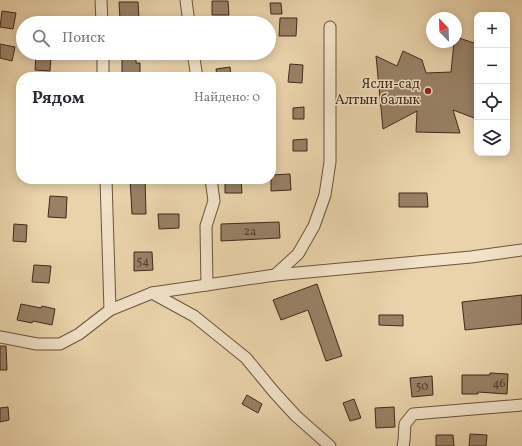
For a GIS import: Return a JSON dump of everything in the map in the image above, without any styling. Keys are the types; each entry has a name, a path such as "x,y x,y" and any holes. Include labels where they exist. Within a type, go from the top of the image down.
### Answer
{"street":[{"path":"101,0 102,16"},
{"path":"186,0 188,16"},
{"path":"275,276 298,254 314,226 325,195 330,162 330,27"},
{"path":"103,60 104,72"},
{"path":"194,60 196,72"},
{"path":"106,184 110,310"},
{"path":"207,285 206,226 214,201 212,184"},
{"path":"0,337 37,344 60,344 80,334 110,310 152,293 275,276 471,257 522,250"},
{"path":"152,293 194,316 246,358 296,416 330,446"},
{"path":"403,446 405,424 413,414 522,405"}],"building":[{"path":"212,1 228,1 229,15 212,15"},
{"path":"119,2 138,2 139,16 120,16"},
{"path":"270,3 281,3 282,14 271,14"},
{"path":"2,11 16,13 13,29 0,27"},
{"path":"280,18 297,18 296,36 279,36"},
{"name":"Ясли-сад Алтын балык","path":"462,39 474,43 474,118 453,110 460,133 416,132 417,111 383,129 376,56 397,66 403,51 422,60 426,73 451,72 453,48 462,48"},
{"path":"0,44 15,47 12,61 0,58"},
{"path":"36,60 51,60 50,71 35,70"},
{"path":"122,60 136,60 136,63 140,63 140,72 122,72"},
{"path":"290,64 303,65 302,83 288,82"},
{"path":"230,67 230,72 216,72 216,69"},
{"path":"304,107 304,119 293,119 293,108"},
{"path":"307,139 307,151 293,151 293,140"},
{"path":"290,174 291,190 271,191 271,184 276,184 276,175"},
{"path":"130,184 145,184 146,214 132,214"},
{"path":"225,184 241,184 242,193 225,193"},
{"path":"399,193 427,193 428,207 399,207"},
{"path":"50,196 67,197 66,218 48,217"},
{"path":"158,214 179,214 179,228 159,229"},
{"path":"279,222 280,238 221,241 221,224"},
{"path":"14,224 27,225 26,242 13,241"},
{"path":"134,252 152,252 153,270 134,271"},
{"path":"34,265 51,266 49,283 32,282"},
{"path":"317,284 342,356 326,361 308,310 281,320 273,300"},
{"path":"522,295 522,324 465,330 462,302"},
{"path":"21,304 55,309 52,325 33,321 32,323 17,320"},
{"path":"379,315 403,315 403,326 379,325"},
{"path":"0,346 6,346 7,370 0,370"},
{"path":"490,373 508,374 507,394 478,392 478,394 462,394 462,375 490,375"},
{"path":"432,376 433,395 412,397 410,378"},
{"path":"247,395 262,404 258,413 242,404"},
{"path":"354,399 361,418 350,421 343,403"},
{"path":"8,407 9,420 0,422 0,408"},
{"path":"394,407 395,427 376,428 375,408"},
{"path":"470,434 487,435 486,446 469,446"},
{"path":"436,435 453,435 454,446 436,446"}],"place":[{"name":"Ясли-сад Алтын балык","path":"428,91"}]}
